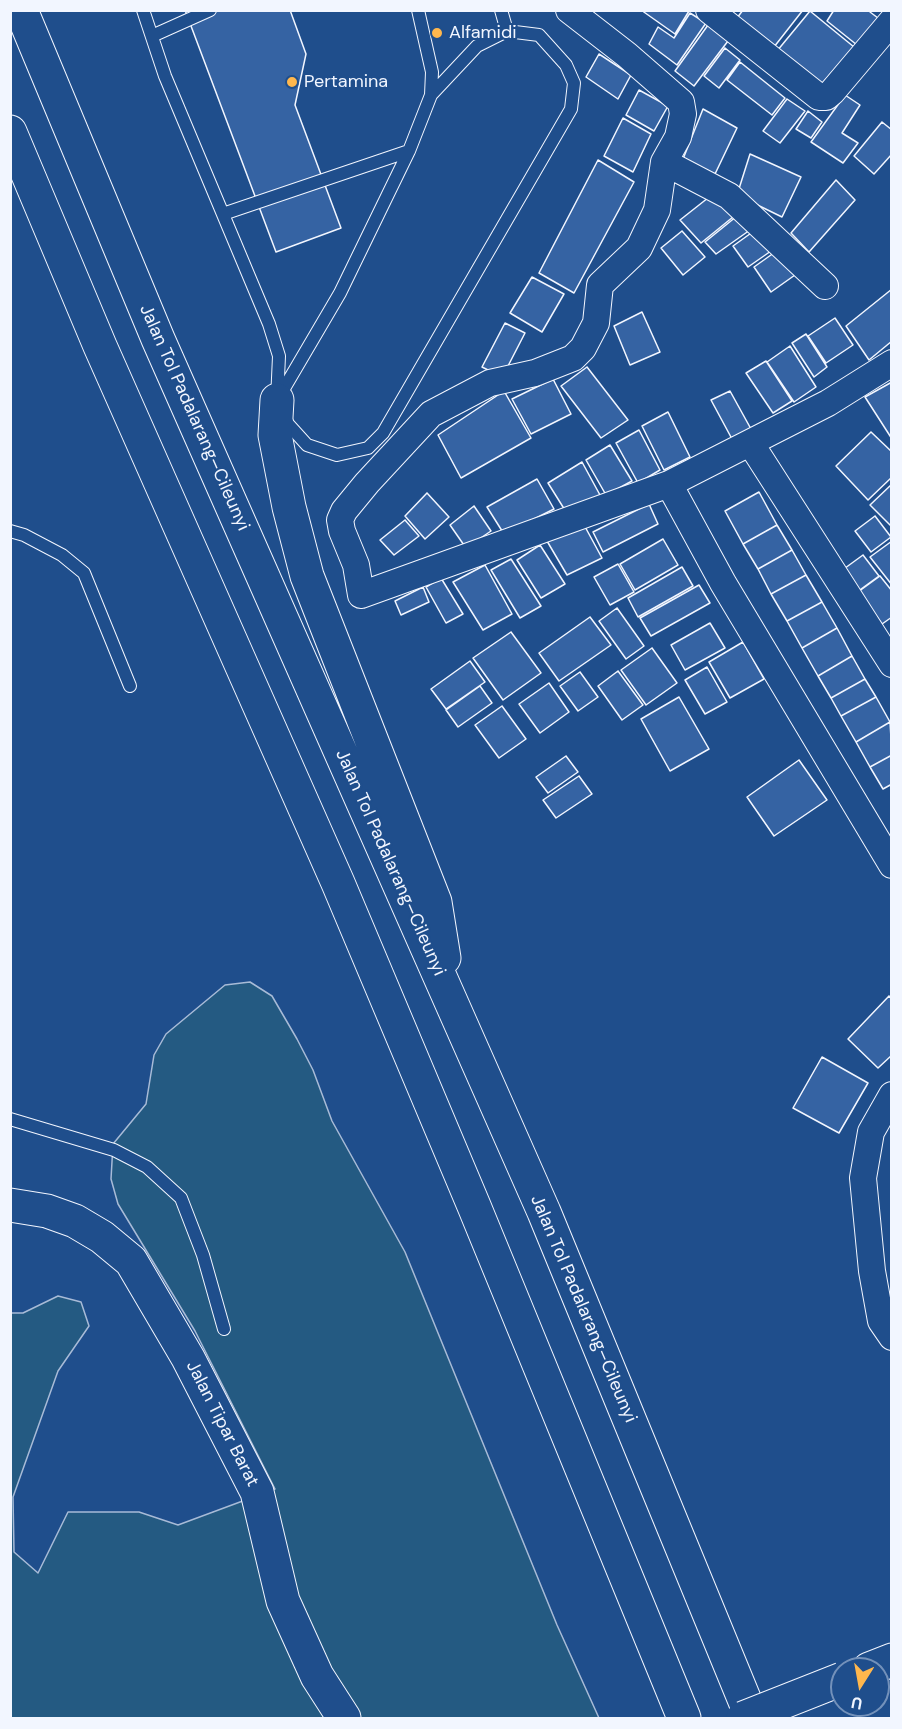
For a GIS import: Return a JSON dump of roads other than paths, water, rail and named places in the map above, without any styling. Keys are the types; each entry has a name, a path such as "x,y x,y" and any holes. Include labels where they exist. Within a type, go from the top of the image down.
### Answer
{"main road":[{"name":"Jalan Tol Padalarang–Cileunyi","path":"21,10 158,339 544,1212 752,1719"},
{"path":"10,132 100,346 342,894 474,1206 684,1719"},
{"path":"278,400 275,435 289,507 307,576 435,902 450,1000"},
{"name":"Jalan Tipar Barat","path":"10,1205 47,1211 75,1221 102,1237 131,1261 188,1358 257,1492 283,1601 317,1677 344,1719"},
{"path":"743,1719 830,1685"}],"street":[{"path":"569,10 627,55 681,102 683,114 678,137 664,162 657,210 639,248 600,285 596,323 583,348 573,358 535,373 490,383 431,414 367,483 340,520 358,573 361,595 669,484 828,403 891,363"},
{"path":"717,13 819,97 826,97 832,92 891,21"},
{"path":"664,162 729,196 825,286"},
{"path":"751,444 891,664"},
{"path":"669,484 723,583 891,865"},
{"path":"891,1095 872,1132 863,1178 872,1271 881,1321 891,1337"}],"lane":[{"path":"143,10 165,76 269,324 279,356 278,400 288,424 307,445 320,451 337,455 353,452 368,447 382,433 571,109 574,83 566,65 539,35 507,31 477,46 431,94"},
{"path":"152,36 210,10"},
{"path":"278,400 340,293 409,151 431,94 432,72 418,10"},
{"path":"501,10 507,31"},
{"path":"223,214 409,151"},
{"path":"10,531 24,535 62,555 84,573 130,686"},
{"path":"10,1119 114,1150 147,1167 181,1198 203,1255 224,1329"}],"place":[{"name":"Alfamidi","path":"437,33"},
{"name":"Pertamina","path":"292,82"}]}
